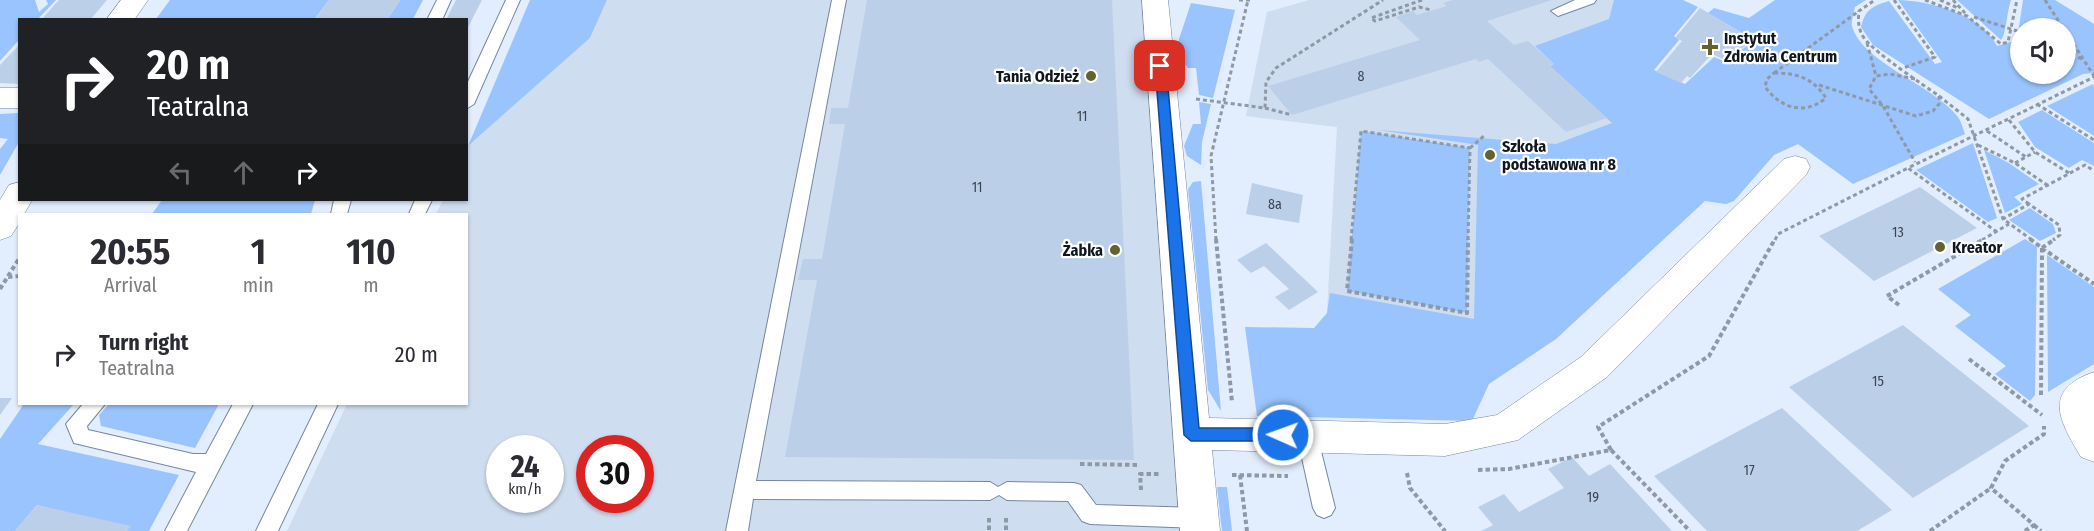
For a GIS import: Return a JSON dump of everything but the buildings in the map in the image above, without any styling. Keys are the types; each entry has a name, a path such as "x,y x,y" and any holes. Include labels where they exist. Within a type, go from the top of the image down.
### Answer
{"street":[{"path":"121,18 135,0"},
{"path":"1180,0 1156,12 1199,525"},
{"path":"0,98 18,98"},
{"path":"1191,435 1236,433 1445,440 1505,429 1594,367 1795,167"},
{"path":"0,228 18,196"},
{"path":"2094,387 2079,397 2077,417 2094,446"}],"lane":[{"path":"435,18 444,0"},
{"path":"468,100 513,0"},
{"path":"737,531 838,0"},
{"path":"1558,11 1589,0"},
{"path":"94,405 76,424 81,436 193,463 212,463"},
{"path":"176,531 242,405"},
{"path":"267,531 328,405"},
{"path":"1307,435 1324,508"},
{"path":"744,490 1074,492 1090,514 1199,525"}],"path":[{"path":"1239,0 1249,0 1222,103 1212,148 1211,166 1246,531"},
{"path":"1265,108 1266,82 1276,68 1383,0"},
{"path":"1421,0 1431,10 1419,7 1375,21 1371,18 1421,0"},
{"path":"1819,86 1826,98 1818,107 1804,111 1770,96 1765,87 1767,79 1774,73 1875,0"},
{"path":"1894,0 1935,57 1902,68"},
{"path":"1925,0 2010,29"},
{"path":"1940,0 1962,9"},
{"path":"1953,0 1968,15 1988,29 2001,45 2008,42 2010,33"},
{"path":"2013,18 2017,0"},
{"path":"2045,0 2056,18"},
{"path":"1859,11 1856,21 1867,43 1876,76 1869,89 1883,106 1915,163"},
{"path":"1867,43 1968,119 1976,136 2003,219 2094,284"},
{"path":"1611,450 1598,427 1709,356 1778,234 1915,163 1987,131 2094,76 2076,48"},
{"path":"2076,56 2084,60"},
{"path":"1774,73 1797,73 1819,86 1916,116 1933,111 1939,104 1939,96"},
{"path":"1876,76 1890,74 1916,79"},
{"path":"1194,99 1265,108 1292,115"},
{"path":"2037,104 2094,140"},
{"path":"2009,120 2036,152 2070,173"},
{"path":"1470,148 1361,131 1347,291 1467,313 1470,148 1485,135"},
{"path":"1987,131 2026,157"},
{"path":"1978,145 2015,163 2047,185"},
{"path":"2015,163 2036,152"},
{"path":"2043,248 2061,235 2059,225 2022,199 2085,165 2094,171"},
{"path":"1908,168 1996,232"},
{"path":"2003,219 2029,204"},
{"path":"1899,305 1887,296 2008,224"},
{"path":"2041,402 2043,248"},
{"path":"0,289 18,260"},
{"path":"7,277 18,276"},
{"path":"1969,359 2045,417"},
{"path":"1930,531 1991,488 2005,460 2044,434 2043,410"},
{"path":"1407,472 1410,488 1444,531"},
{"path":"1991,488 2041,531"},
{"path":"2025,531 2034,525"}],"shaded area":[{"path":"0,0 35,0 39,12 48,4 46,0 56,0 39,18 18,18 18,41 0,61"},
{"path":"170,0 329,0 316,18 157,18"},
{"path":"400,0 423,0 414,18 388,18"},
{"path":"530,0 607,0 590,38 468,146"},
{"path":"607,0 1141,0 1183,531 287,531 347,405 468,405 468,213 436,213 442,201 468,201 468,146 590,38"},
{"name":"Szkoła podstawowa nr 8","path":"1309,0 1661,0 1633,58 1713,103 1503,345 1327,313 1337,127 1246,116 1267,12"},
{"path":"1614,0 1683,0 1698,7 1674,36 1679,40 1654,70 1685,84 1714,57 1726,62 1754,40 1708,13 1714,8 1749,18 1775,0 1866,0 1855,7 1852,19 1852,26 1858,39 1884,63 1947,105 1959,119 1965,134 1853,184 1798,144 1774,155 1734,201 1726,204 1705,201 1556,339 1489,384 1472,421 1257,416 1245,327 1314,328 1327,313 1330,293 1474,319 1478,145 1378,130 1556,144 1612,123 1550,66 1554,64 1535,46 1609,19"},
{"path":"1898,0 1925,3 1954,11 1980,25 1997,46 2010,42 2010,84 2062,84 1989,119 1873,45 1861,27 1867,13 1874,7 1889,1 1935,64 1942,62"},
{"path":"1957,0 2011,0 2001,40"},
{"path":"2023,0 2055,0 2094,24 2094,73 2076,77 2076,18 2020,18"},
{"path":"1191,3 1235,10 1213,98 1199,95 1196,68 1188,68 1175,51"},
{"path":"2093,84 2094,87 2094,136 2047,106"},
{"path":"1199,102 1211,104 1202,142 1201,165 1187,156 1184,146 1193,124 1201,124"},
{"path":"2042,110 2094,143 2094,166 2082,160 2069,168 2035,147 2018,122"},
{"path":"18,113 18,144 0,175 0,149 8,139 0,138 0,114"},
{"path":"1361,131 1470,148 1467,313 1347,291"},
{"path":"1973,143 1997,218 1988,222 1916,170"},
{"path":"1984,150 2009,163 2039,184 2014,197 2022,204 2005,213"},
{"path":"1201,181 1221,411 1208,390 1188,189 1193,182"},
{"path":"161,201 315,201 311,213 153,213"},
{"path":"2030,208 2053,224 2056,233 2040,241 2009,220"},
{"path":"2025,239 2037,247 2035,395 2030,401 1995,374 2006,366 1955,326 1971,315 1938,289"},
{"path":"2047,255 2094,287 2094,364 2048,392"},
{"path":"23,405 73,405 38,444 179,475 149,531 127,531 37,505 15,531 0,531 0,439"},
{"path":"108,405 218,405 195,448 101,426 99,415"},
{"path":"1217,487 1227,487 1232,531 1222,531"}],"place":[{"name":"Instytut Zdrowia Centrum","path":"1710,47"},
{"name":"Tania Odzież","path":"1091,76"},
{"name":"Szkoła podstawowa nr 8","path":"1490,155"},
{"name":"Kreator","path":"1940,247"},
{"name":"Żabka","path":"1115,250"}],"route":[{"path":"1160,66 1191,435 1236,433 1283,435"}]}
